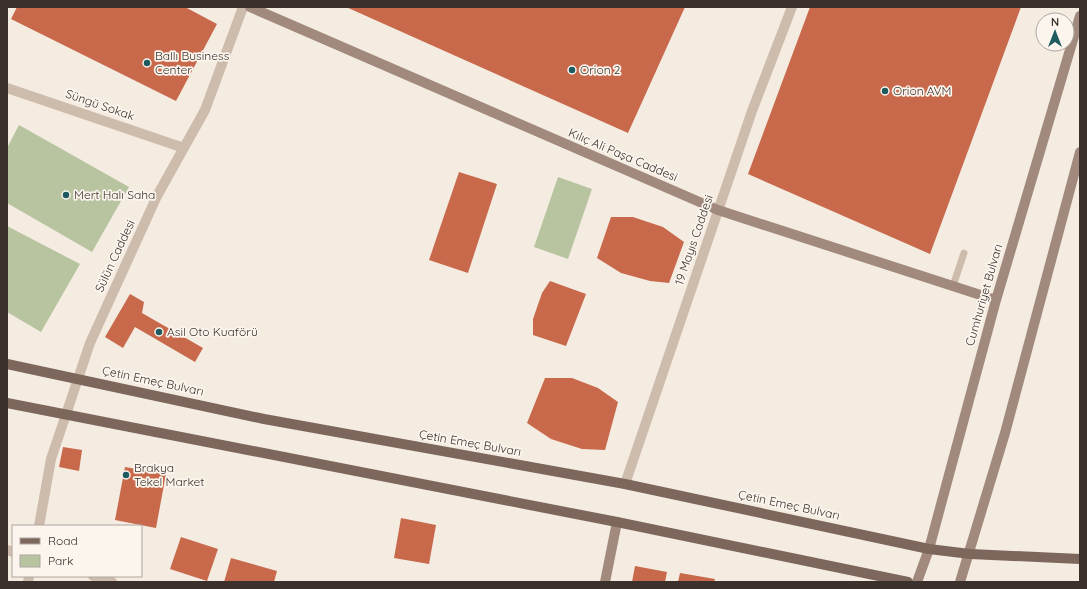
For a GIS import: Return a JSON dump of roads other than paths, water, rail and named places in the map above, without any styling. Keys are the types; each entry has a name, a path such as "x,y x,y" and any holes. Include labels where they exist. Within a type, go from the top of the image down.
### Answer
{"main road":[{"name":"Kılıç Ali Paşa Caddesi","path":"250,7 718,210 996,300"},
{"name":"Cumhuriyet Bulvarı","path":"917,582 929,549 996,300 1080,16"},
{"path":"960,582 970,554 1007,426 1080,152"},
{"name":"Çetin Emeç Bulvarı","path":"7,364 264,419 625,484 929,549 970,554 1080,559"},
{"path":"7,402 617,522 908,582"},
{"path":"605,582 617,522"}],"street":[{"name":"Sülün Caddesi","path":"39,525 51,459 90,343 157,196 205,110 243,7"},
{"name":"19 Mayıs Caddesi","path":"625,484 752,111 792,7"},
{"name":"Süngü Sokak","path":"7,88 184,148"},
{"path":"96,577 112,582"}],"lane":[{"path":"953,286 964,253"}],"place":[{"name":"Ballı Business Center","path":"147,63"},
{"name":"Orion 2","path":"572,70"},
{"name":"Orion AVM","path":"885,91"},
{"name":"Mert Halı Saha","path":"66,195"},
{"name":"Asil Oto Kuaförü","path":"159,332"},
{"name":"Brakya Tekel Market","path":"126,475"}]}
